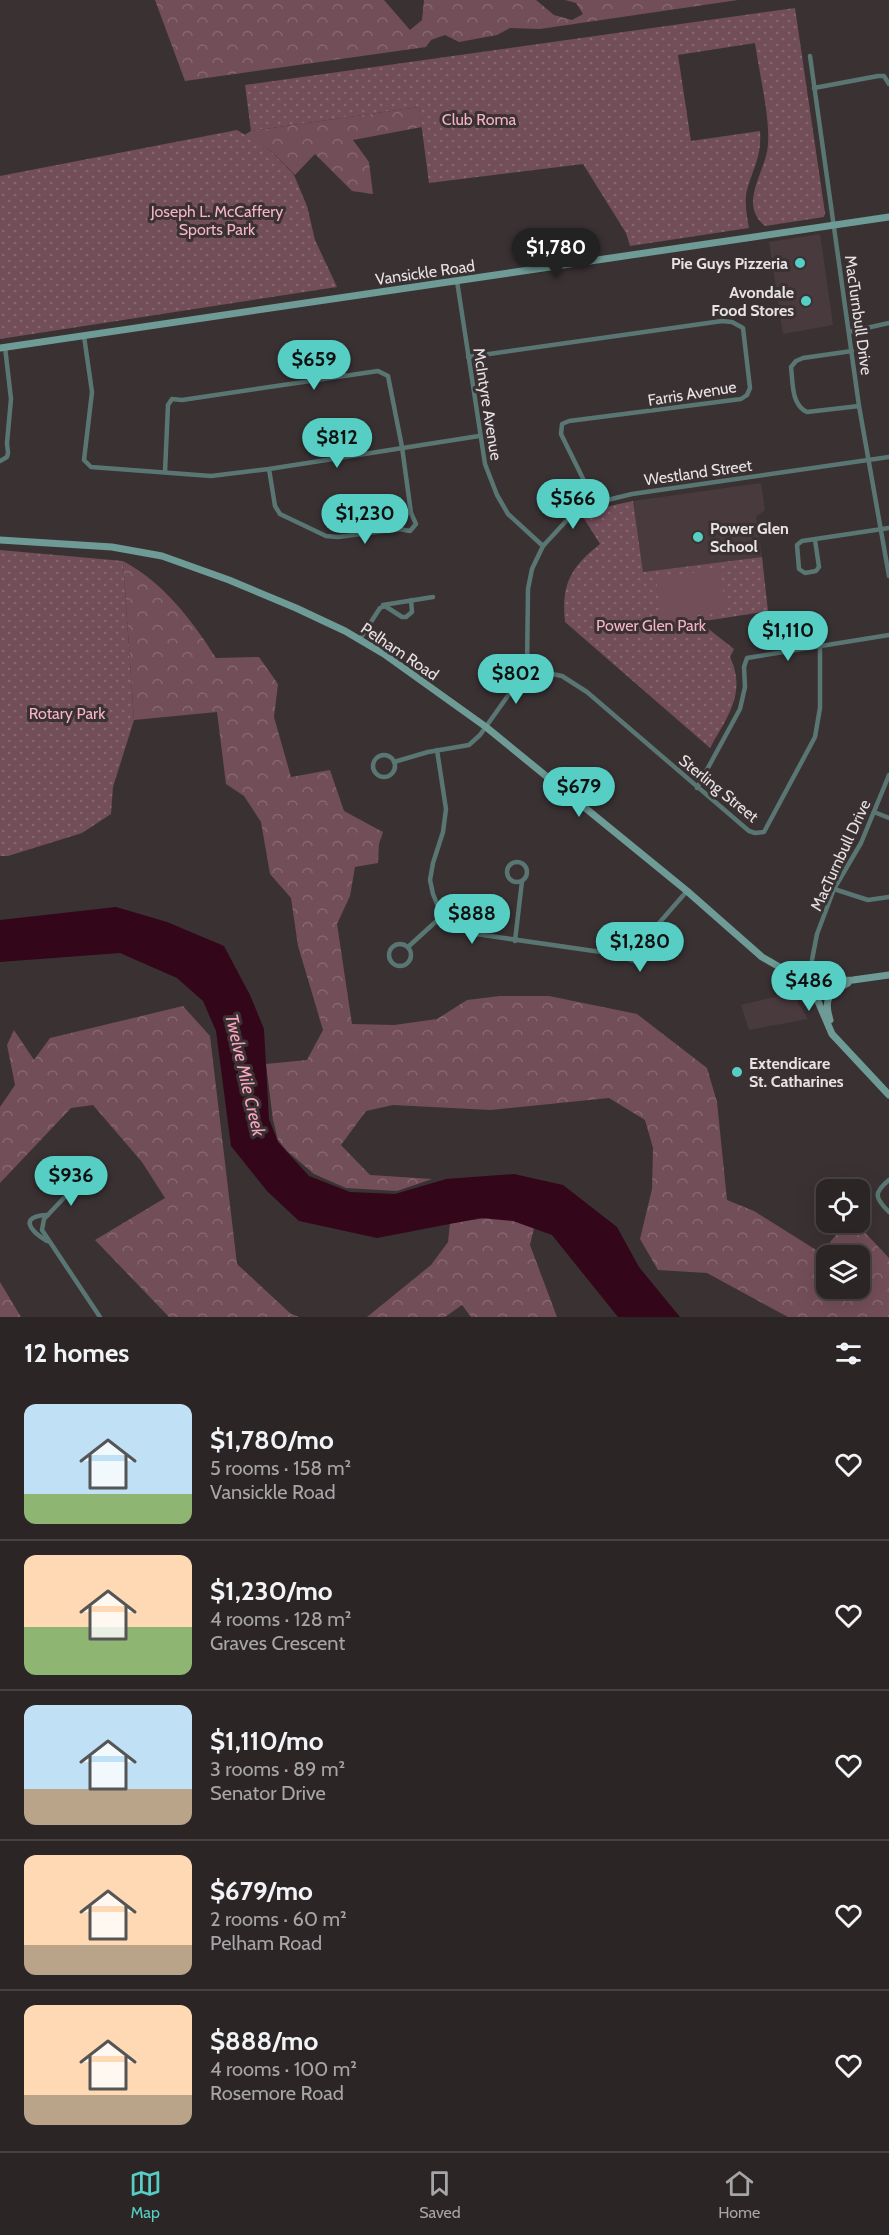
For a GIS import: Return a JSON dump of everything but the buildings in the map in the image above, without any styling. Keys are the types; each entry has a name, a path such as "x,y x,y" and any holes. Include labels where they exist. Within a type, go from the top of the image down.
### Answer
{"main road":[{"name":"Vansickle Road","path":"3,347 889,218"},
{"name":"Pelham Road","path":"0,540 112,547 162,556 286,604 360,639 486,727 687,891 762,957 795,976 812,982"},
{"path":"889,975 853,981 812,982 832,1034 889,1095"},
{"path":"832,1034 827,1000 834,989 853,981"}],"street":[{"name":"MacTurnbull Drive","path":"810,56 859,406 889,576"},
{"path":"814,88 878,76 884,76 889,84"},
{"name":"McIntyre Avenue","path":"457,281 485,464 497,495 508,514 543,546"},
{"name":"Farris Avenue","path":"468,357 722,321 732,322 743,328 750,388 747,395 741,399 569,421 562,424 561,434 595,503"},
{"path":"849,332 889,323"},
{"path":"84,336 92,392 84,457 85,463 91,467 211,476 479,436"},
{"path":"0,461 5,459 8,453 11,399 3,347"},
{"path":"852,351 803,358 791,367 796,401 800,410 807,412 859,406"},
{"path":"165,471 168,405 172,399 190,399 378,371 388,376 402,447 411,513 416,521 415,526 410,531 399,529 338,537 326,536 278,512 269,469"},
{"name":"Westland Street","path":"527,669 528,589 532,569 543,546 568,519 595,503 632,494 889,457"},
{"path":"815,540 819,567 816,571 804,573 799,569 797,545 802,541 889,528"},
{"path":"360,639 376,610 384,604 433,597"},
{"path":"376,610 385,606 402,617 408,617 412,610 411,600"},
{"path":"697,788 740,709 745,687 744,667 747,658 889,635"},
{"name":"Sterling Street","path":"527,669 562,676 587,692 697,788 754,833 764,832 815,737 820,708 820,645"},
{"path":"394,762 437,750 469,745 486,727 527,669"},
{"path":"437,750 446,809 444,827 430,880 432,894 442,916 455,926 470,933 615,954 636,962 641,958 640,945 687,891"},
{"path":"379,756 389,756 394,762 393,773 387,777 379,777 374,772 374,761 379,756"},
{"name":"MacTurnbull Drive","path":"812,982 812,960 817,934 834,889 861,843 889,775"},
{"path":"874,812 889,818"},
{"path":"515,940 522,881 526,876 526,867 517,861 511,863 506,872 509,879 515,882 522,881"},
{"path":"834,889 868,900 889,897"},
{"path":"408,947 442,916"},
{"path":"402,944 408,947 411,957 408,963 398,966 392,963 388,953 392,947 402,944"},
{"path":"86,1166 91,1169 94,1178 92,1183 86,1186 77,1184 74,1177 77,1169 86,1166"},
{"path":"889,1180 881,1186 877,1194 879,1202 889,1212"},
{"path":"77,1184 48,1215 43,1222 42,1230 100,1317"},
{"path":"48,1215 35,1216 30,1225 33,1232 51,1245"}],"shaded area":[{"path":"820,234 833,325 783,334 769,242"},
{"name":"Power Glen School","path":"761,483 765,510 756,517 762,557 643,572 633,501"},
{"path":"792,993 808,1019 749,1030 741,1005"}],"green space":[{"path":"155,0 384,0 410,30 422,20 424,0 536,0 554,15 572,20 583,14 576,3 565,0 738,0 540,29 510,28 497,35 459,42 445,35 431,40 426,47 185,81"},
{"name":"Club Roma","path":"795,8 824,217 765,226 757,217 753,197 766,154 768,133 755,43 678,55 691,141 760,131 758,155 746,195 749,228 630,246 626,233 583,164 429,183 419,107 251,131 245,85"},
{"path":"419,107 422,127 353,140 369,162 373,194 352,191 315,154 295,175 270,150 244,135 251,131"},
{"name":"Joseph L. McCaffery Sports Park","path":"237,130 270,150 294,175 307,206 315,240 337,287 0,339 0,176"},
{"name":"Power Glen Park","path":"633,501 643,572 762,557 768,611 705,621 706,627 734,649 730,657 735,670 736,682 733,704 710,748 565,622 565,597 570,577 590,552 600,544 583,517 605,507"},
{"name":"Rotary Park","path":"0,550 123,561 134,720 113,787 111,814 82,833 8,856 0,856"},
{"path":"123,561 151,580 176,603 216,658 259,657 278,684 274,717 291,777 330,770 344,811 383,832 379,844 378,863 355,867 350,896 337,924 352,1024 394,1025 437,1019 467,1000 500,996 549,996 637,1014 707,1068 717,1102 727,1200 754,1211 816,1250 816,1299 870,1299 870,1245 828,1245 838,1233 865,1233 889,1258 889,1317 788,1317 707,1273 658,1270 640,1239 652,1189 653,1148 645,1120 609,1098 491,1110 393,1105 366,1111 341,1145 370,1175 432,1179 397,1191 346,1188 314,1174 287,1151 278,1140 273,1120 266,1064 307,1060 323,1030 298,946 291,898 270,874 261,822 244,796 226,784 217,712 134,720"},
{"path":"720,569 726,611 662,620 656,578"},
{"path":"183,1006 210,1036 237,1264 291,1314 299,1317 169,1317 95,1240 165,1198 142,1162 93,1105 71,1108 0,1183 0,1107 15,1085 7,1045 14,1030 34,1060 50,1038"},
{"path":"509,1215 536,1220 530,1245 557,1317 471,1317 462,1305 445,1317 367,1317 431,1265 448,1242 450,1223"},
{"path":"0,1282 21,1317 0,1317"}],"water":[{"name":"Twelve Mile Creek","path":"116,907 167,922 224,946 250,995 264,1029 269,1119 278,1142 309,1176 350,1192 395,1194 446,1179 514,1174 563,1185 617,1227 639,1267 680,1317 618,1317 552,1235 513,1221 481,1218 377,1238 299,1221 267,1191 231,1146 216,1031 203,1001 177,978 120,953 0,962 0,920"}],"place":[{"name":"Pie Guys Pizzeria","path":"800,263"},
{"name":"Avondale Food Stores","path":"806,301"},
{"name":"Power Glen School","path":"698,537"},
{"name":"Extendicare St. Catharines","path":"737,1072"}]}
